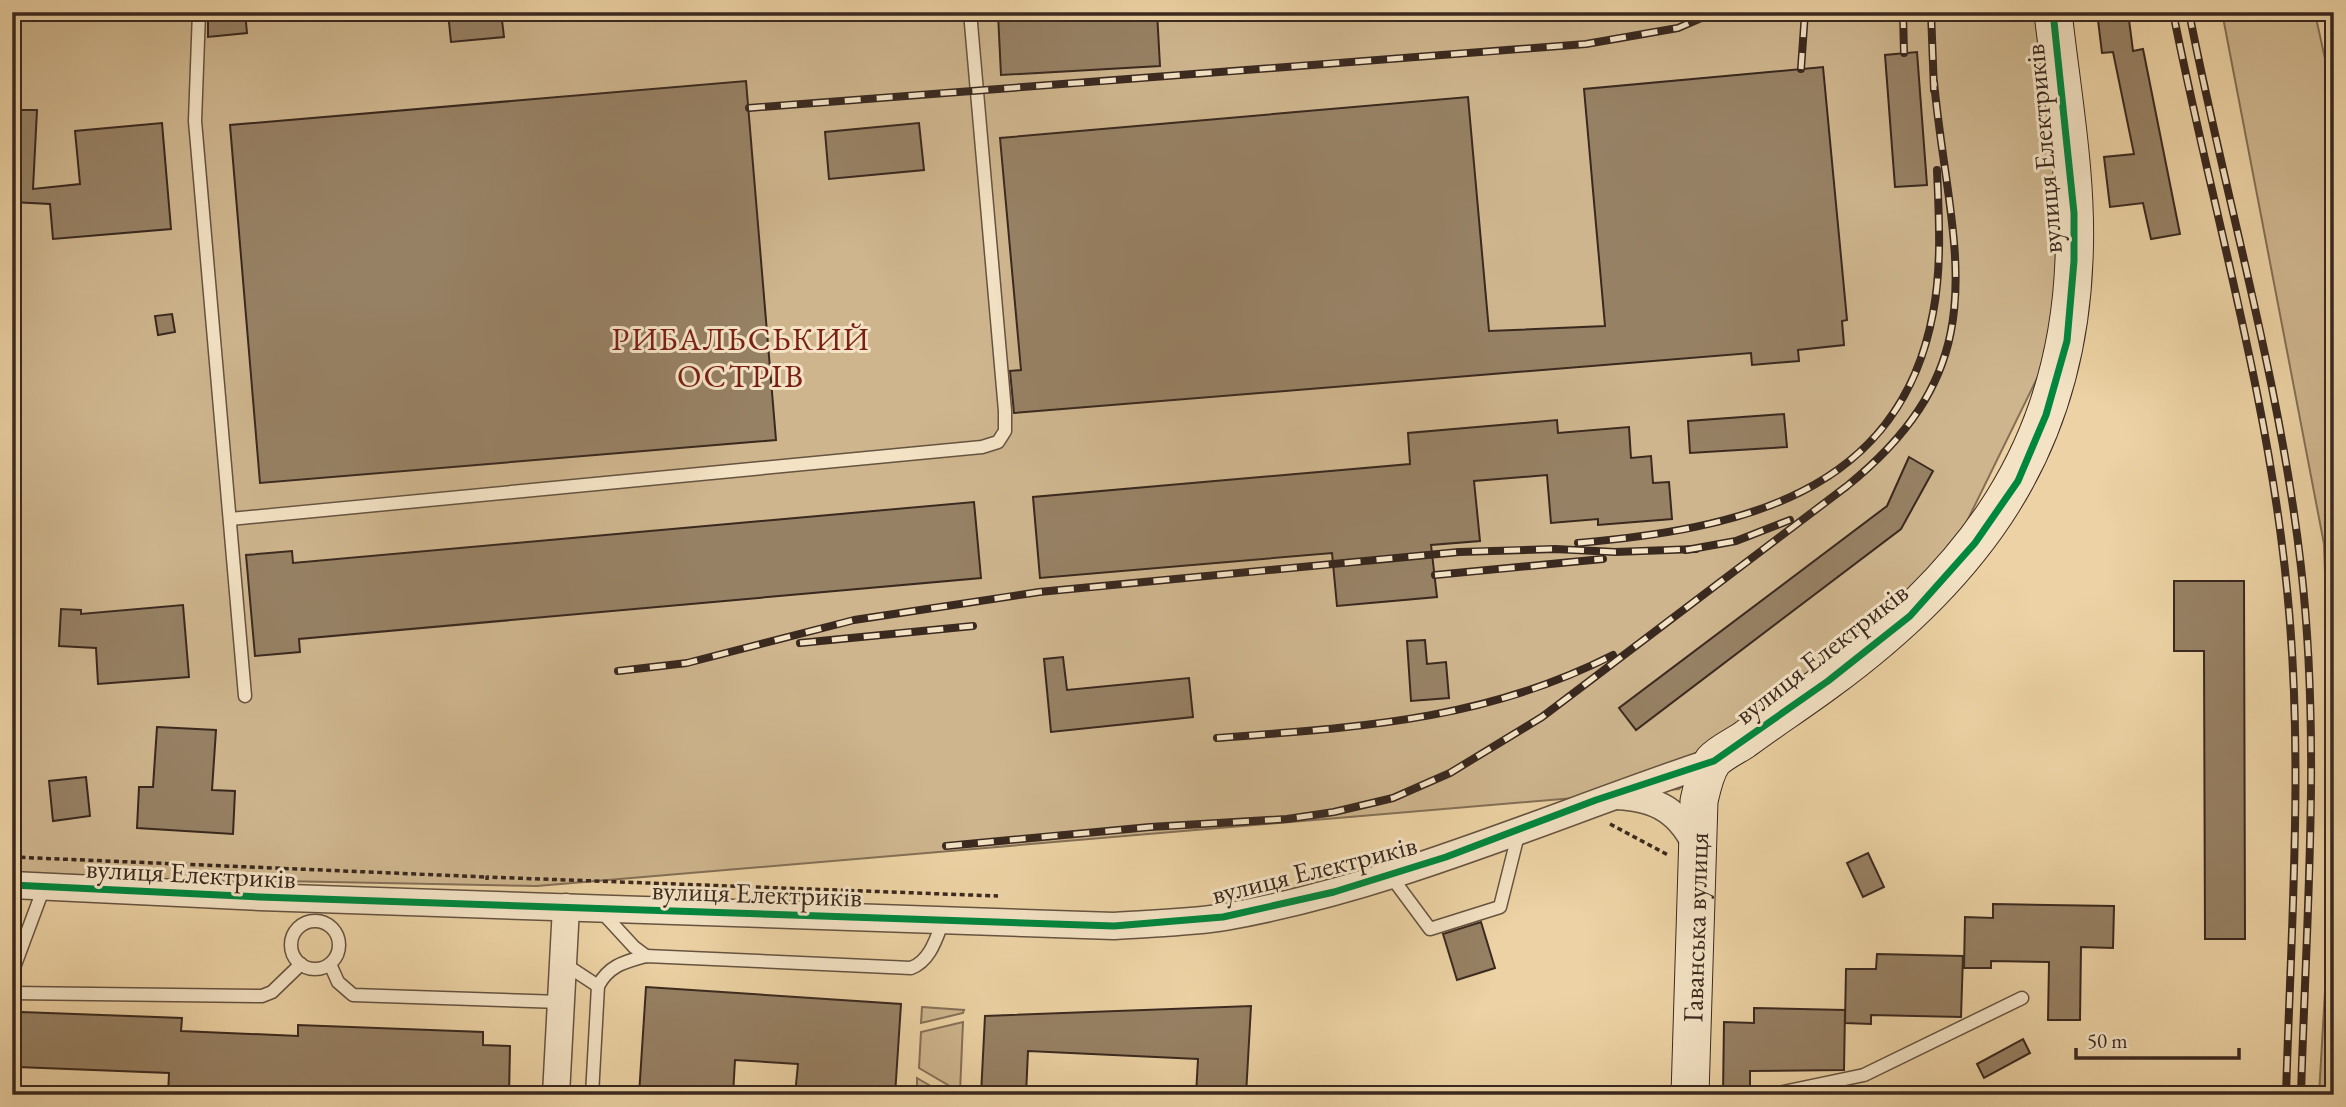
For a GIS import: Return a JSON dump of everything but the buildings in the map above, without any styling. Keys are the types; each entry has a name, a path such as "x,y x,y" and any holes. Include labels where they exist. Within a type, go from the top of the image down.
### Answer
{"street":[{"name":"вулиця Електриків","path":"12,885 315,910 486,905 1114,926 1223,917 1334,892 1519,831 1608,796 1714,761 1828,681 1910,616 1975,543 2018,481 2046,415 2067,341 2074,261 2071,169 2053,12"},
{"name":"Гаванська вулиця","path":"1690,1095 1683,852 1714,761"},
{"name":"вулиця Електриків","path":"1608,796 1645,799 1665,807 1684,822 1683,852"},
{"path":"556,1095 566,908"}],"lane":[{"path":"200,12 195,121 245,696"},
{"path":"230,519 982,447 998,442 1005,431 1005,411 970,12"},
{"path":"1390,875 1430,929 1500,908 1519,831"},
{"path":"12,974 44,887"},
{"path":"599,909 634,947 646,956"},
{"path":"315,910 338,937 336,956 330,964 310,968 301,964 291,948 296,929 315,910"},
{"path":"592,1095 598,986 604,974 616,965 646,956 911,968 920,965 931,950 943,920"},
{"path":"563,962 598,986"},
{"path":"12,993 262,996 272,992 301,964"},
{"path":"330,964 338,982 353,995 561,1002"},
{"path":"1769,1095 1864,1075 2022,998"}],"path":[{"path":"1609,824 1683,852"},
{"path":"12,856 1003,896"},
{"path":"486,905 487,877"}],"shaded area":[{"path":"12,12 2050,12 2072,307 1948,560 1679,789 537,886 12,876"},
{"path":"2222,12 2315,13 2334,100 2334,836 2324,544"},
{"path":"2334,836 2334,1095 2319,1095"},
{"path":"922,1007 964,1010 963,1013 921,1023"},
{"path":"963,1022 960,1092 919,1068 921,1032"},
{"path":"917,1078 946,1095 917,1095"}],"railway":[{"path":"749,108 1586,44 1678,28 1715,12"},
{"path":"1801,69 1805,12"},
{"path":"1903,12 1904,53"},
{"path":"1931,12 1934,90"},
{"path":"2173,12 2253,371 2267,444 2287,589 2295,715 2295,779 2286,1095"},
{"path":"2189,12 2280,427 2301,567 2307,633 2311,765 2301,1095"},
{"path":"946,846 1150,827 1287,819 1334,812 1393,798 1450,773 1542,717 1847,486 1896,439 1929,393 1947,347 1955,300 1955,250 1934,82"},
{"path":"1578,543 1695,527 1751,512 1802,491 1847,463 1885,424 1914,375 1933,313 1939,260 1937,170"},
{"path":"1686,550 1736,541 1790,520"},
{"path":"618,671 687,663 854,620 1039,592 1459,552 1696,549"},
{"path":"1435,575 1603,559"},
{"path":"800,643 973,626"},
{"path":"1217,738 1370,724 1468,707 1564,677 1613,655"}],"cycle path":[{"path":"12,885 260,897 1114,926 1223,917 1334,892 1446,857 1596,800 1714,761 1828,681 1910,616 1975,543 2018,481 2046,415 2067,341 2074,261 2074,213 2053,12"}],"district":[{"name":"РИБАЛЬСЬКИЙ ОСТРІВ","path":"741,358"}]}
